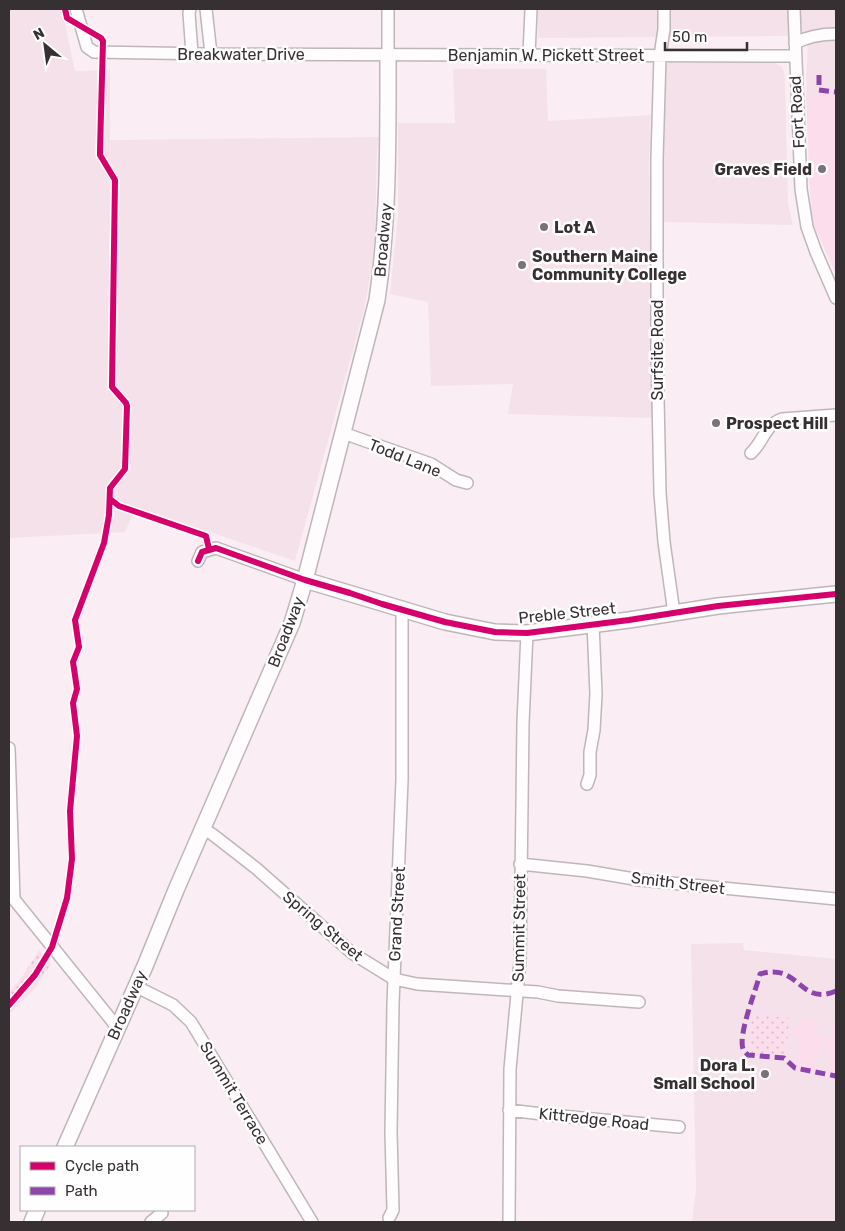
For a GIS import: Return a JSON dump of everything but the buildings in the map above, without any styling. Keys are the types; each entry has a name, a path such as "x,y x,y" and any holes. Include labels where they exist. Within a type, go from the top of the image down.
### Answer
{"street":[{"name":"Breakwater Drive","path":"76,9 87,47 94,52 388,55"},
{"path":"190,9 192,54"},
{"path":"206,9 211,54"},
{"path":"388,9 388,55"},
{"path":"529,55 532,9"},
{"name":"Surfsite Road","path":"664,9 664,29 660,56 657,304 658,457 664,542 674,613"},
{"name":"Fort Road","path":"794,9 801,189 807,227 836,298"},
{"path":"795,43 805,37 836,34"},
{"name":"Benjamin W. Pickett Street","path":"388,55 795,56"},
{"name":"Broadway","path":"65,1146 292,623 305,580 374,314 381,270 388,188 388,55"},
{"path":"751,452 758,446 774,421 800,416 836,415"},
{"name":"Todd Lane","path":"343,433 431,464 456,480 467,483"},
{"path":"198,561 202,552 216,548 305,580"},
{"name":"Preble Street","path":"305,580 402,610 476,629 527,633 836,594"},
{"name":"Grand Street","path":"389,1218 393,1210 391,1132 394,979 402,780 402,610"},
{"path":"587,784 590,775 590,752 594,730 596,694 593,624"},
{"name":"Summit Street","path":"509,1222 510,1069 520,962 523,723 527,633"},
{"path":"9,748 12,896 117,1027"},
{"name":"Spring Street","path":"203,829 257,869 352,953 394,979 417,984 639,1002"},
{"name":"Smith Street","path":"520,864 587,871 640,880 836,899"},
{"name":"Summit Terrace","path":"136,986 173,1005 191,1022 312,1222"},
{"name":"Kittredge Road","path":"509,1110 679,1127"},
{"path":"151,1222 162,1213"}],"shaded area":[{"path":"9,9 62,9 75,71 110,70 110,140 379,137 375,235 364,310 295,561 136,507 125,532 9,538"},
{"path":"538,9 836,9 836,274 814,225 812,216 806,79 808,39 784,36 538,38"},
{"name":"Southern Maine Community College","path":"669,63 775,63 781,66 785,79 788,204 793,225 663,222 665,65"},
{"name":"Southern Maine Community College","path":"453,69 546,69 548,121 651,115 649,159 652,418 508,414 513,384 431,386 428,302 390,294 398,214 398,123 455,123"},
{"name":"Graves Field","path":"806,93 836,94 836,274 814,225 812,216"},
{"name":"Dora L. Small School","path":"743,943 744,950 836,959 836,1222 692,1222 696,1189 691,944"},
{"path":"39,950 51,964 34,989 9,1014 9,992 22,977"},
{"path":"836,1013 836,1073 829,1073 827,1044"},
{"path":"752,1015 789,1018 786,1057 748,1053"},
{"path":"800,1019 817,1020 816,1034 825,1035 824,1054 816,1054 815,1073 796,1071 798,1037 789,1035 790,1027 799,1028"}],"marked path":[{"path":"819,75 819,90 836,92"},
{"path":"836,991 824,994 814,993 784,974 773,972 760,974 745,1023 742,1042 743,1049 748,1055 784,1058 795,1068 836,1076"}],"cycle path":[{"path":"9,1005 35,975 52,947 67,898 72,859 70,811 77,736 73,703 77,689 73,662 79,647 75,620 104,543 109,515 110,488 125,469 127,406 112,387 115,180 100,155 103,41 67,18 65,9"},
{"path":"110,499 119,506 206,536 209,549"},
{"path":"198,561 202,552 216,548 305,580 382,604 445,622 495,632 527,633 718,606 836,594"}],"place":[{"name":"Graves Field","path":"822,169"},
{"name":"Lot A","path":"544,227"},
{"name":"Southern Maine Community College","path":"522,265"},
{"name":"Prospect Hill","path":"716,423"},
{"name":"Dora L. Small School","path":"765,1074"}]}
